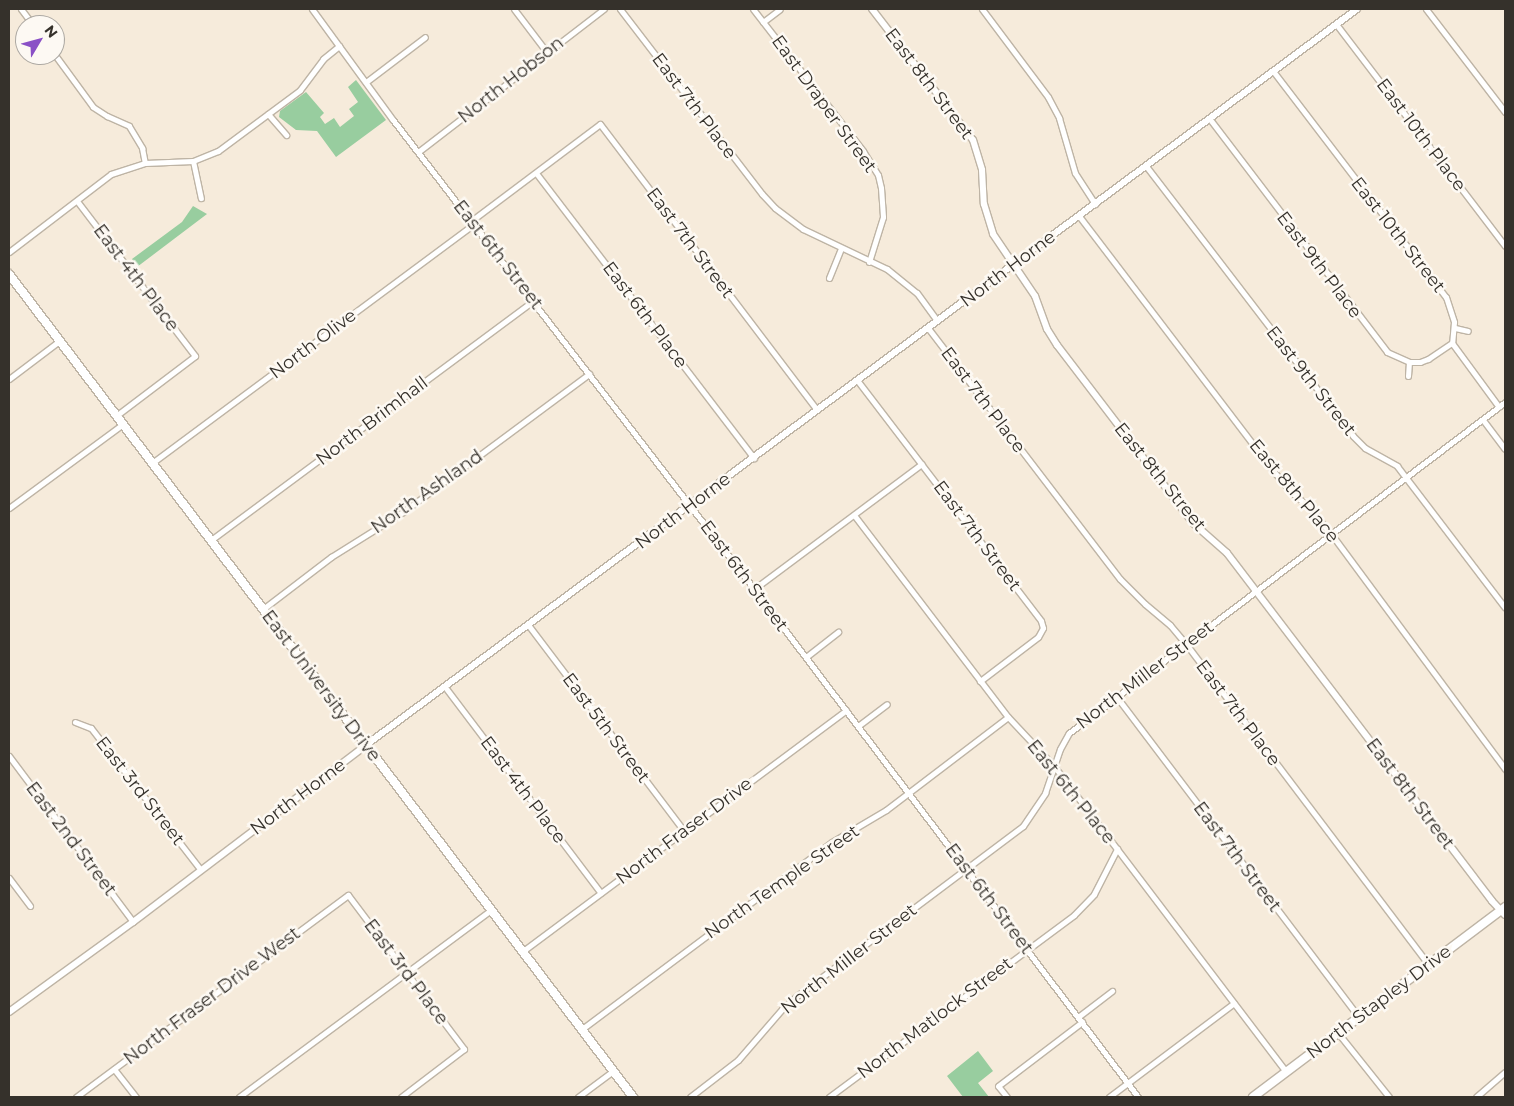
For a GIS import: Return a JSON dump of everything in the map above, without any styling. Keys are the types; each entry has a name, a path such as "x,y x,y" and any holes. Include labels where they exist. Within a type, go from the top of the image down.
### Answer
{"main road":[{"name":"East University Drive","path":"9,274 633,1097"},
{"name":"North Stapley Drive","path":"1253,1097 1428,964 1504,911"}],"street":[{"name":"East 6th Street","path":"314,9 339,46 418,152 806,657 1138,1097"},
{"path":"514,9 546,51"},
{"name":"North Hobson","path":"418,152 546,51 604,9"},
{"name":"East 7th Place","path":"620,9 762,194 787,218 803,229 887,269 903,280 917,294 938,321"},
{"name":"East Draper Street","path":"753,9 863,151 878,175 883,218 869,262"},
{"path":"763,22 780,9"},
{"name":"East 8th Street","path":"872,9 973,140 982,170 982,188 987,219 992,234 1035,296 1047,329 1057,345 1193,522 1225,551 1504,911"},
{"path":"982,9 1048,97 1060,118 1076,173 1095,204"},
{"name":"North Horne","path":"9,1011 133,922 200,869 366,745 529,626 1357,9"},
{"path":"1426,9 1505,112"},
{"name":"East 10th Place","path":"1336,24 1505,246"},
{"path":"366,82 425,36"},
{"path":"9,252 111,174 145,162 193,161 218,151 300,90 323,58 339,46"},
{"path":"62,65 94,107 107,116 129,126 142,148 145,162"},
{"name":"East 10th Street","path":"1273,71 1446,297 1453,315 1455,328 1452,343"},
{"path":"268,114 286,136"},
{"name":"East 9th Place","path":"1209,118 1374,337 1387,352 1409,362"},
{"name":"North Olive","path":"152,463 600,124"},
{"name":"East 7th Street","path":"600,124 817,410"},
{"path":"193,161 200,198"},
{"name":"East 9th Street","path":"1146,166 1353,436 1365,448 1397,466 1505,608"},
{"name":"East 6th Place","path":"536,173 754,458"},
{"name":"East 4th Place","path":"77,201 195,356 116,416"},
{"name":"East 8th Place","path":"1079,216 1270,467 1290,491 1309,507 1332,535 1505,769"},
{"path":"829,278 841,248"},
{"name":"North Brimhall","path":"210,540 533,301"},
{"name":"East 7th Place","path":"928,328 1120,579 1170,625 1186,644 1428,964"},
{"path":"1455,328 1468,331"},
{"path":"9,379 59,341"},
{"path":"1408,376 1409,362 1428,359 1452,343 1499,407"},
{"name":"North Ashland","path":"262,609 331,557 403,512 589,374"},
{"name":"East 7th Street","path":"857,380 1042,625 1038,638 980,681"},
{"name":"North Miller Street","path":"690,1097 738,1060 787,1004 1023,826 1045,793 1054,766 1069,733 1505,402"},
{"path":"1483,420 1505,449"},
{"path":"9,508 123,424"},
{"path":"754,589 922,464"},
{"name":"East 6th Place","path":"854,515 1008,717 1054,766 1286,1072"},
{"name":"East 5th Street","path":"529,626 684,831"},
{"path":"806,657 838,632"},
{"name":"East 4th Place","path":"445,687 601,893"},
{"name":"East 7th Street","path":"1116,696 1358,1017"},
{"path":"858,726 887,704"},
{"name":"North Fraser Drive","path":"523,951 846,710"},
{"name":"North Temple Street","path":"582,1029 832,842 886,810 1008,717"},
{"name":"East 3rd Street","path":"74,722 91,728 200,869"},
{"name":"East 2nd Street","path":"9,756 133,922"},
{"name":"North Matlock Street","path":"829,1097 1027,950 1084,905 1094,894 1118,850"},
{"path":"9,878 30,906"},
{"name":"East 3rd Place","path":"348,895 464,1049 401,1097"},
{"name":"North Fraser Drive West","path":"76,1097 348,895"},
{"path":"239,1097 492,909"},
{"path":"1078,1017 1112,991"},
{"path":"1109,1097 1234,1003"},
{"path":"1007,1097 998,1086 1082,1022"},
{"path":"1338,1032 1388,1097"},
{"path":"114,1069 136,1097"},
{"path":"578,1097 613,1071"},
{"path":"1476,1097 1505,1072"}],"green space":[{"path":"356,80 386,120 336,157 317,131 296,130 279,117 280,111 306,92 324,113 320,117 325,124 334,118 340,127 354,116 349,109 358,102 348,87"},
{"path":"193,206 207,214 137,267 132,259 182,222"},
{"path":"978,1051 993,1071 978,1083 989,1097 963,1097 947,1076"}]}
